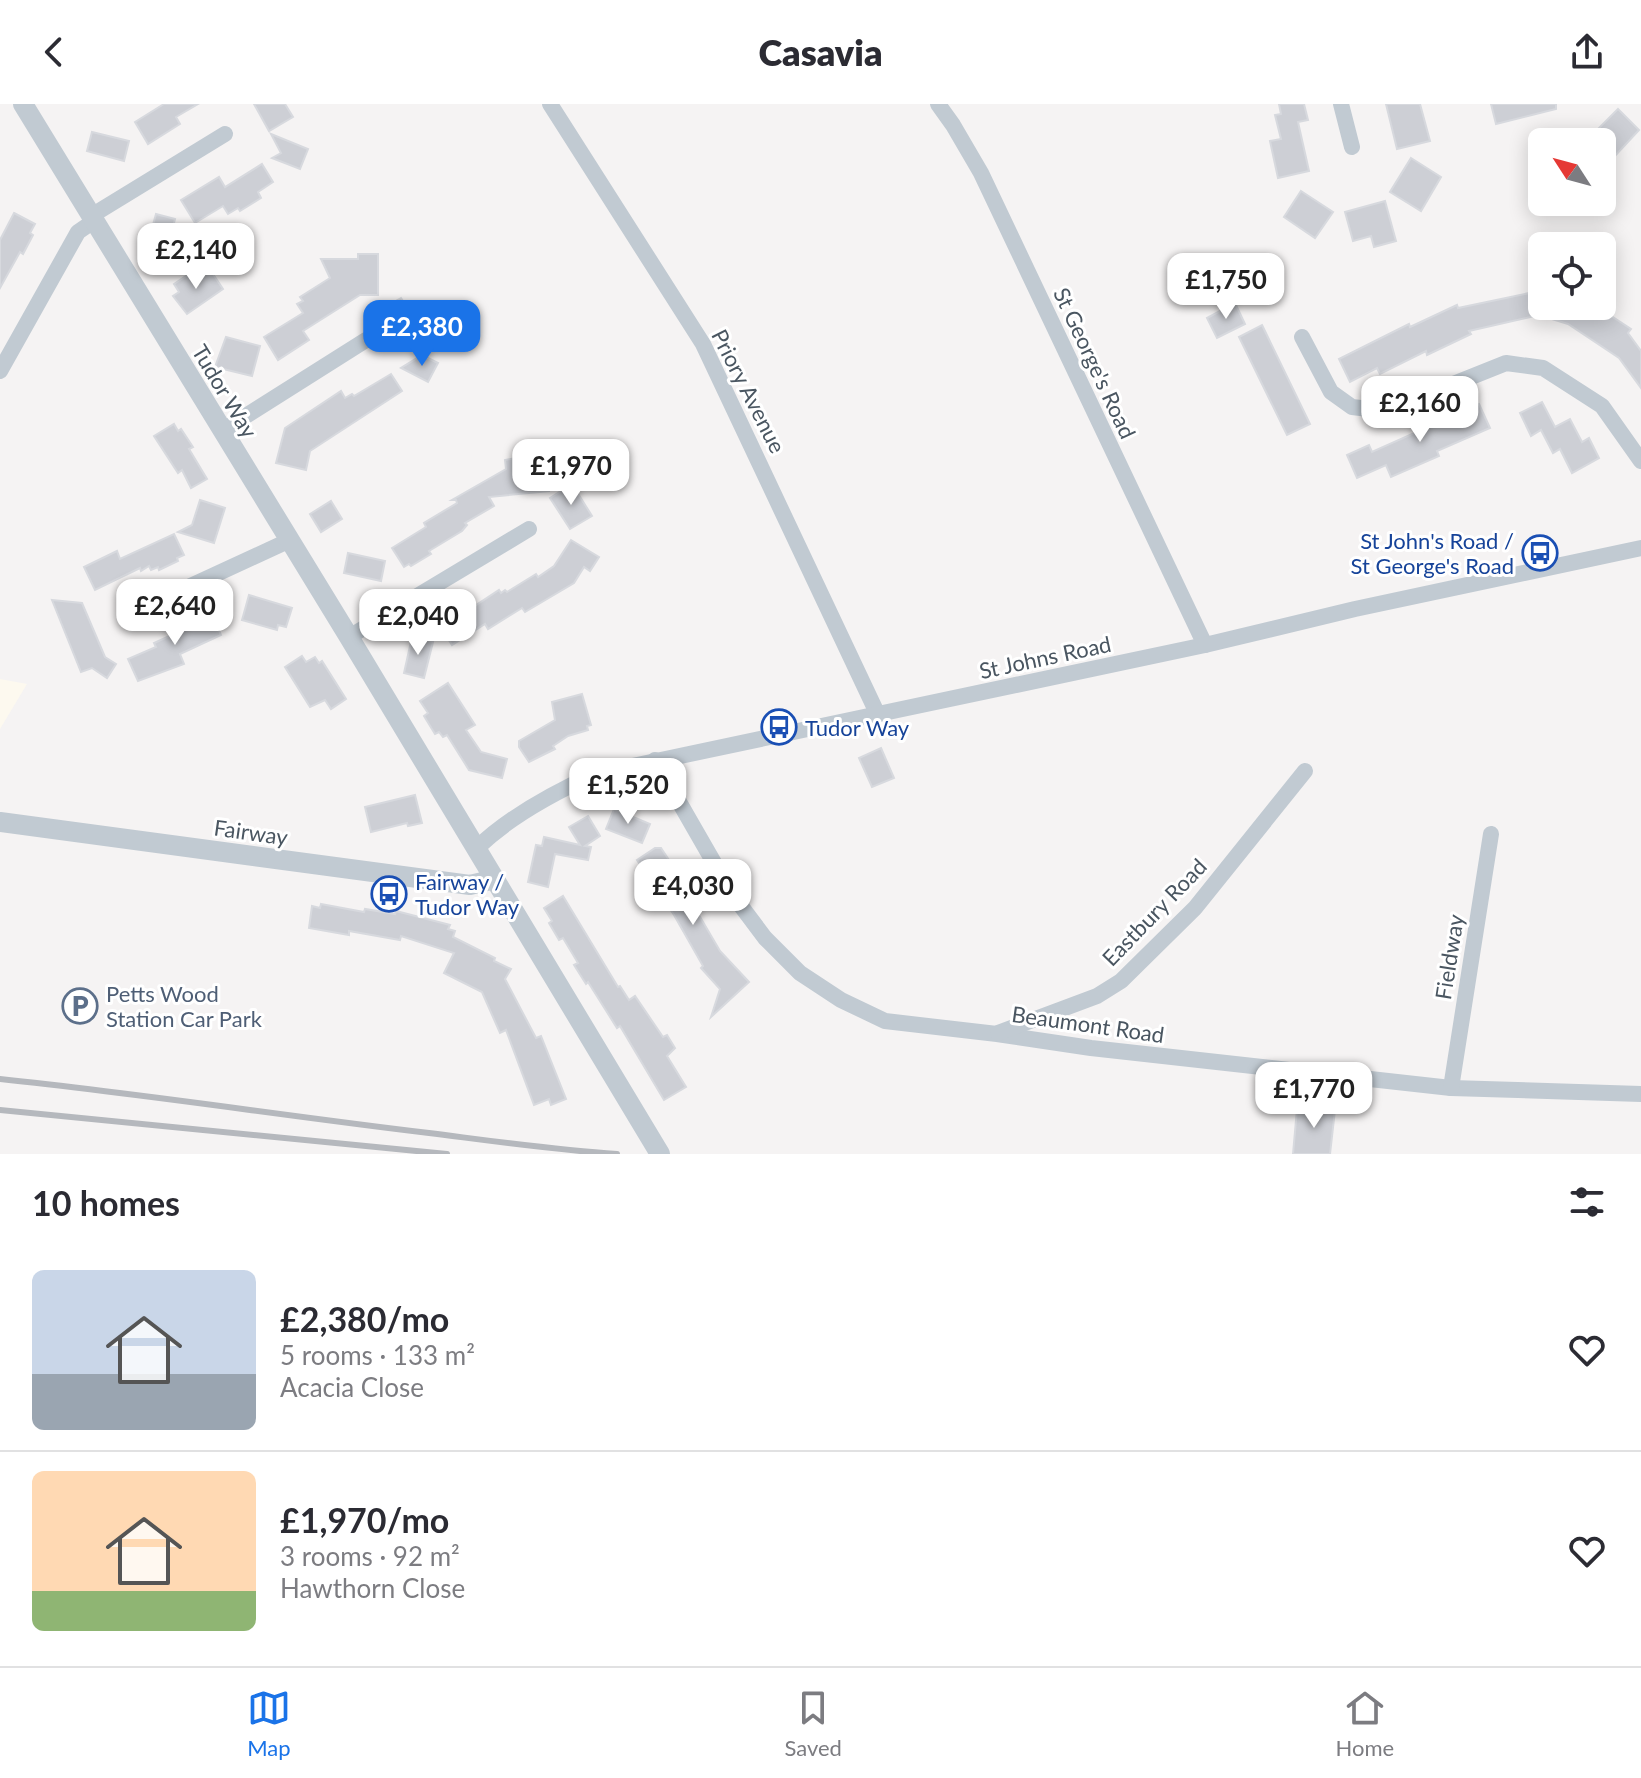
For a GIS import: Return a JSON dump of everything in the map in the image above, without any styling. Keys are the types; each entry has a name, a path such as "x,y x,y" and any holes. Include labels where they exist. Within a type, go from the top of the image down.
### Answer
{"street":[{"name":"Tudor Way","path":"23,104 660,1154"},
{"name":"Priory Avenue","path":"550,104 703,344 878,715"},
{"name":"St George's Road","path":"938,104 981,173 1205,645"},
{"path":"1341,104 1352,147"},
{"path":"0,371 78,232 92,219 225,134"},
{"path":"1302,337 1331,392 1352,407 1386,411 1506,363 1543,368 1602,406 1641,461"},
{"path":"222,431 366,340"},
{"path":"349,637 529,529"},
{"path":"132,613 288,541"},
{"name":"St Johns Road","path":"477,848 496,829 568,786 595,774 1205,645 1355,609 1641,548"},
{"name":"Beaumont Road","path":"655,760 732,894 765,938 800,973 841,1000 885,1021 1091,1048 1451,1088 1641,1094"},
{"name":"Eastbury Road","path":"997,1034 1097,996 1121,981 1195,908 1305,771"},
{"name":"Fairway","path":"0,822 470,885 495,879"},
{"name":"Fieldway","path":"1451,1088 1491,834"}],"shaded area":[{"path":"0,679 27,684 0,729"}],"building":[{"path":"164,104 198,104 176,117 180,124 148,144 135,122"},
{"path":"254,104 285,104 293,117 269,131"},
{"path":"1279,104 1304,104 1308,120 1298,122 1309,171 1278,178 1270,141 1281,139 1275,115 1281,114"},
{"path":"1386,104 1420,104 1430,141 1397,149"},
{"path":"1491,104 1556,104 1556,109 1496,124"},
{"path":"1618,109 1639,130 1616,155 1616,128 1599,128"},
{"path":"92,132 129,141 124,161 87,151"},
{"path":"271,134 308,149 300,169 272,158 281,153"},
{"path":"1411,158 1441,177 1421,211 1390,192"},
{"path":"262,164 273,182 258,192 261,198 240,211 238,208 228,214 223,206 195,223 181,200 219,177 225,187"},
{"path":"1301,191 1333,212 1315,238 1284,217"},
{"path":"1385,201 1396,241 1374,247 1371,236 1353,241 1345,212"},
{"path":"14,213 35,224 30,233 33,235 0,288 0,240"},
{"path":"156,214 175,219 166,255 146,250"},
{"path":"358,254 378,254 378,295 360,295 303,331 309,340 278,360 264,337 303,313 297,304 303,301 300,297 330,278 321,259 358,259"},
{"path":"211,271 223,289 187,314 173,296 179,292 174,284 192,272 197,280"},
{"path":"1528,293 1528,318 1469,331 1471,334 1427,355 1426,351 1380,374 1377,368 1350,382 1339,359 1409,324 1410,327 1457,305 1458,308"},
{"path":"401,298 420,328 401,340 395,335 382,309"},
{"path":"1235,303 1245,324 1217,338 1207,318"},
{"path":"1616,319 1631,329 1628,333 1641,351 1641,388 1619,358 1568,324 1555,320"},
{"path":"1262,325 1310,424 1287,435 1239,337"},
{"path":"226,337 260,346 252,376 215,367"},
{"path":"422,355 438,363 428,382 401,368"},
{"path":"391,374 402,391 310,451 306,470 276,463 285,428 341,391 345,398 354,396"},
{"path":"1542,402 1555,427 1570,419 1582,442 1589,438 1599,458 1572,473 1560,449 1553,453 1541,430 1531,436 1520,413"},
{"path":"1479,404 1490,428 1437,451 1439,456 1391,477 1386,465 1357,478 1347,455 1369,445 1372,452"},
{"path":"174,424 193,447 189,449 207,479 191,488 182,470 178,473 154,436"},
{"path":"537,454 538,464 546,464 549,491 489,497 494,506 465,523 467,525 462,531 429,551 431,554 404,567 392,548 457,503 452,500 506,469 505,460"},
{"path":"572,484 592,516 570,529 550,498"},
{"path":"200,500 225,508 214,543 178,532 192,525"},
{"path":"331,501 342,519 321,532 310,514"},
{"path":"174,534 184,555 177,558 178,561 159,570 158,567 151,570 149,566 141,571 140,568 95,590 84,567 117,551 120,559"},
{"path":"571,540 599,557 590,571 584,567 574,583 525,612 522,608 488,629 485,624 452,645 440,626 445,622 443,620 463,607 470,609 499,590 501,593 507,592 536,574 538,577 554,566"},
{"path":"348,553 385,561 381,581 344,573"},
{"path":"249,595 292,608 286,627 278,625 277,630 242,620"},
{"path":"52,600 82,603 105,657 116,664 107,678 92,668 81,672"},
{"path":"203,614 205,617 212,614 221,635 180,654 184,664 138,681 128,659 156,647 154,643 174,634 171,629"},
{"path":"412,637 433,642 424,678 404,673"},
{"path":"302,656 306,662 315,657 319,663 322,661 346,699 331,709 325,700 310,707 285,667"},
{"path":"448,683 475,725 466,730 481,752 507,759 502,778 469,770 447,735 435,734 424,716 428,713 420,701"},
{"path":"582,694 591,725 587,726 588,730 568,736 553,746 555,749 529,762 519,747 519,741 555,720 552,702"},
{"path":"881,748 894,778 872,787 859,758"},
{"path":"415,795 422,823 408,826 407,823 371,832 365,807"},
{"path":"614,809 650,824 642,843 606,829"},
{"path":"588,816 600,836 585,846 591,847 588,860 555,854 548,887 528,882 536,845 542,846 544,837 580,845 569,827"},
{"path":"655,848 661,848 671,863 720,951 749,982 711,1017 720,989 701,968 703,966 674,915 637,860"},
{"path":"563,896 618,987 629,1000 635,996 663,1037 667,1035 675,1048 667,1056 686,1087 664,1100 620,1026 617,1028 574,965 578,963 563,938 559,940 549,923 552,921 544,908"},
{"path":"321,904 364,912 365,909 395,914 396,911 450,925 448,929 455,931 453,937 511,969 505,979 536,1038 541,1036 566,1099 551,1105 549,1099 534,1105 506,1030 500,1033 482,992 444,973 454,953 401,936 400,940 309,928 312,906 320,908"},
{"path":"1322,1105 1335,1110 1330,1154 1293,1154 1297,1109"}],"railway":[{"path":"0,1079 523,1145 617,1154"},
{"path":"0,1110 447,1154"}],"place":[{"name":"St John's Road / St George's Road","path":"1540,553"},
{"name":"Tudor Way","path":"779,727"},
{"name":"Fairway / Tudor Way","path":"389,894"},
{"name":"Petts Wood Station Car Park","path":"80,1006"}]}
